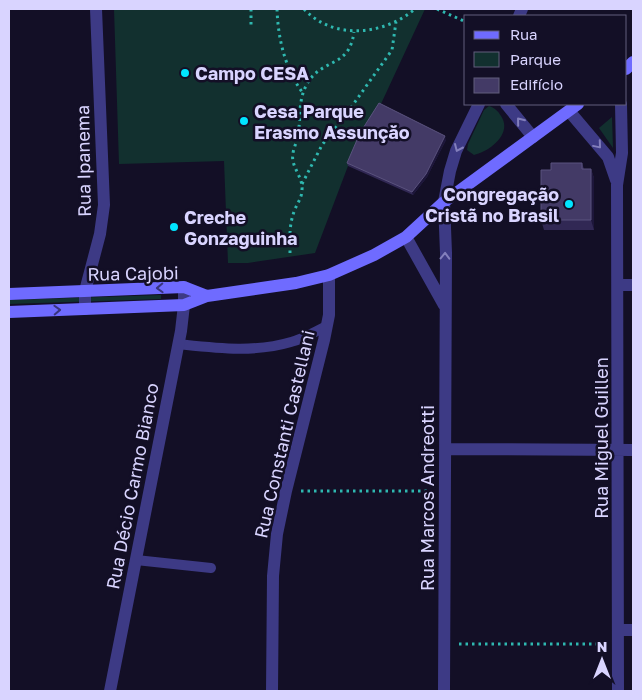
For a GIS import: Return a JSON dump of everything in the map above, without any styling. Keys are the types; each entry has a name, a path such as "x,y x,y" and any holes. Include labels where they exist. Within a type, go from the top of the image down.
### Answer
{"main road":[{"path":"207,296 288,285 329,275 366,259 406,237 444,202 574,107"},
{"name":"Rua Cajobi","path":"9,294 184,288 207,296"},
{"name":"Rua Cajobi","path":"9,312 184,305 207,296"}],"street":[{"name":"Rua Ipanema","path":"85,309 85,291 100,234 104,205 96,9"},
{"name":"Rua Marcos Andreotti","path":"444,691 444,491 446,448 444,305 446,253 444,202 453,159 478,105"},
{"path":"507,105 533,137"},
{"path":"617,185 622,153 621,105"},
{"path":"574,107 608,157 617,185"},
{"name":"Rua Miguel Guillen","path":"617,185 618,691"},
{"name":"Rua Marcos Andreotti","path":"406,237 444,305"},
{"name":"Rua Constanti Castellani","path":"272,691 273,576 277,534 286,490 327,326 329,315 329,275"},
{"path":"618,285 633,285"},
{"name":"Rua Décio Carmo Bianco","path":"110,691 178,344 184,305 184,288"},
{"path":"446,448 633,450"},
{"path":"618,630 633,630"}],"lane":[{"path":"178,344 229,350 264,348 293,342 327,326"},
{"path":"136,560 211,568"}],"path":[{"path":"251,9 251,26"},
{"path":"277,9 286,63 293,79 303,92"},
{"path":"304,9 321,22 354,32 396,22 416,9"},
{"path":"438,9 464,21"},
{"path":"302,184 322,145 392,50 396,22"},
{"path":"290,253 291,220 302,193 302,184 293,160 293,151 300,124 300,106 303,92 315,73 347,54 354,32"},
{"path":"286,490 444,491"},
{"path":"444,644 618,644"}],"green space":[{"name":"Cesa Parque Erasmo Assunçăo","path":"114,9 425,9 380,106 361,137 315,253 248,263 228,263 224,161 119,164"},
{"path":"489,106 500,114 504,123 504,129 498,141 486,150 474,155 467,150 468,144 484,110"},
{"path":"612,117 613,148 599,128"},
{"path":"161,295 161,299 9,304 9,300"}],"building":[{"path":"379,103 445,136 426,174 412,192 347,163 360,133"},
{"name":"Congregação Cristã no Brasil","path":"551,163 582,163 582,169 591,169 591,220 541,220 541,170 551,170"}],"place":[{"name":"Campo CESA","path":"185,73"},
{"name":"Cesa Parque Erasmo Assunçăo","path":"244,121"},
{"name":"Congregação Cristã no Brasil","path":"569,204"},
{"name":"Creche Gonzaguinha","path":"174,227"}]}
